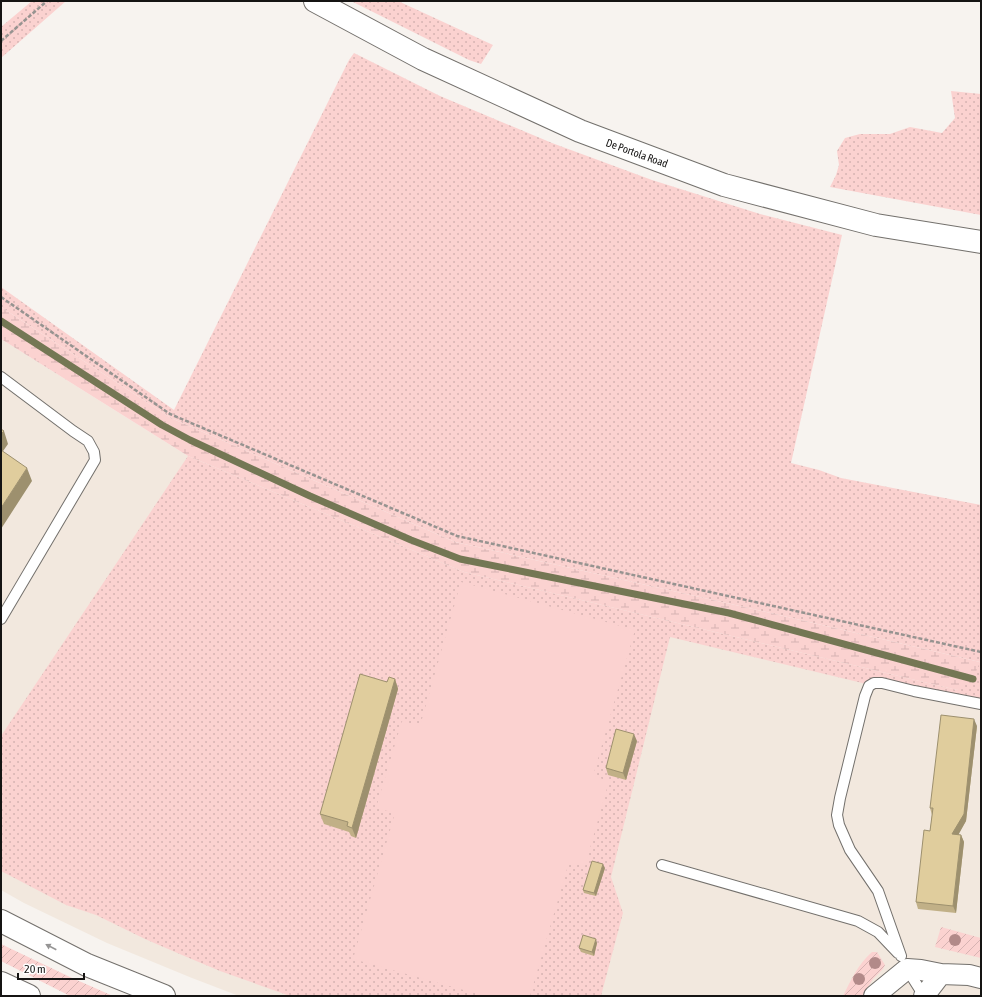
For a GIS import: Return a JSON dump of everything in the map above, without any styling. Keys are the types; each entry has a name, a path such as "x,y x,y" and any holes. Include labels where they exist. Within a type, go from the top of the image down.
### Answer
{"main road":[{"name":"De Portola Road","path":"315,1 423,59 580,131 724,185 876,225 981,242"},
{"path":"1,921 87,965 164,996"},
{"path":"1,983 29,996"}],"street":[{"path":"874,996 904,962 921,970 941,974 969,975 981,978"},
{"path":"924,996 941,974"}],"lane":[{"path":"1,377 88,441 94,452 95,460 1,619"},
{"path":"924,996 904,962 878,891 850,850 839,825 837,815 840,798 869,686 874,683 882,683 981,704"},
{"path":"662,866 858,922 878,932 904,962"}],"path":[{"path":"1,41 47,1"},
{"path":"1,297 170,414 458,536 981,652"}],"shaded area":[{"path":"1,339 188,456 464,572 957,690 981,662 981,996 239,996 107,943 24,903 1,890"}],"green space":[{"path":"32,1 66,1 1,58 1,27"},
{"path":"351,1 398,1 493,45 481,64 469,60"},
{"path":"354,53 440,96 552,143 652,180 760,214 842,235 791,463 819,470 841,478 981,505 981,700 946,703 670,637 611,877 623,913 601,996 290,996 220,971 145,939 96,915 66,905 1,871 1,736 188,456 464,572 957,690 980,662 455,542 171,418 1,307 1,287 174,410 349,60"},
{"path":"951,91 981,94 981,215 830,187 839,165 837,151 845,138 860,134 890,134 910,127 942,133 955,118"},
{"path":"1,307 171,418 455,542 980,662 973,679 957,690 464,572 188,456 1,339"},
{"path":"461,582 635,630 593,776 609,781 585,866 569,862 530,996 485,996 353,959 395,813 376,808 402,721 420,726"},
{"path":"941,927 981,938 981,958 935,947"},
{"path":"1,944 113,996 70,996 1,961"},
{"path":"872,952 877,952 885,965 883,969 873,979 862,996 843,996 859,967"}],"building":[{"path":"1,450 27,468 1,508"},
{"path":"360,674 387,682 389,677 395,679 352,828 347,826 348,822 320,814"},
{"path":"941,715 974,719 964,814 952,834 961,835 953,906 916,902 924,830 930,831 933,808 930,808"},
{"path":"616,729 634,734 623,773 606,768"},
{"path":"592,861 603,864 594,893 583,890"},
{"path":"583,935 596,939 592,952 579,948"}],"waterway":[{"path":"1,321 162,425 190,440 310,496 411,540 460,559 729,613 973,679"}]}
